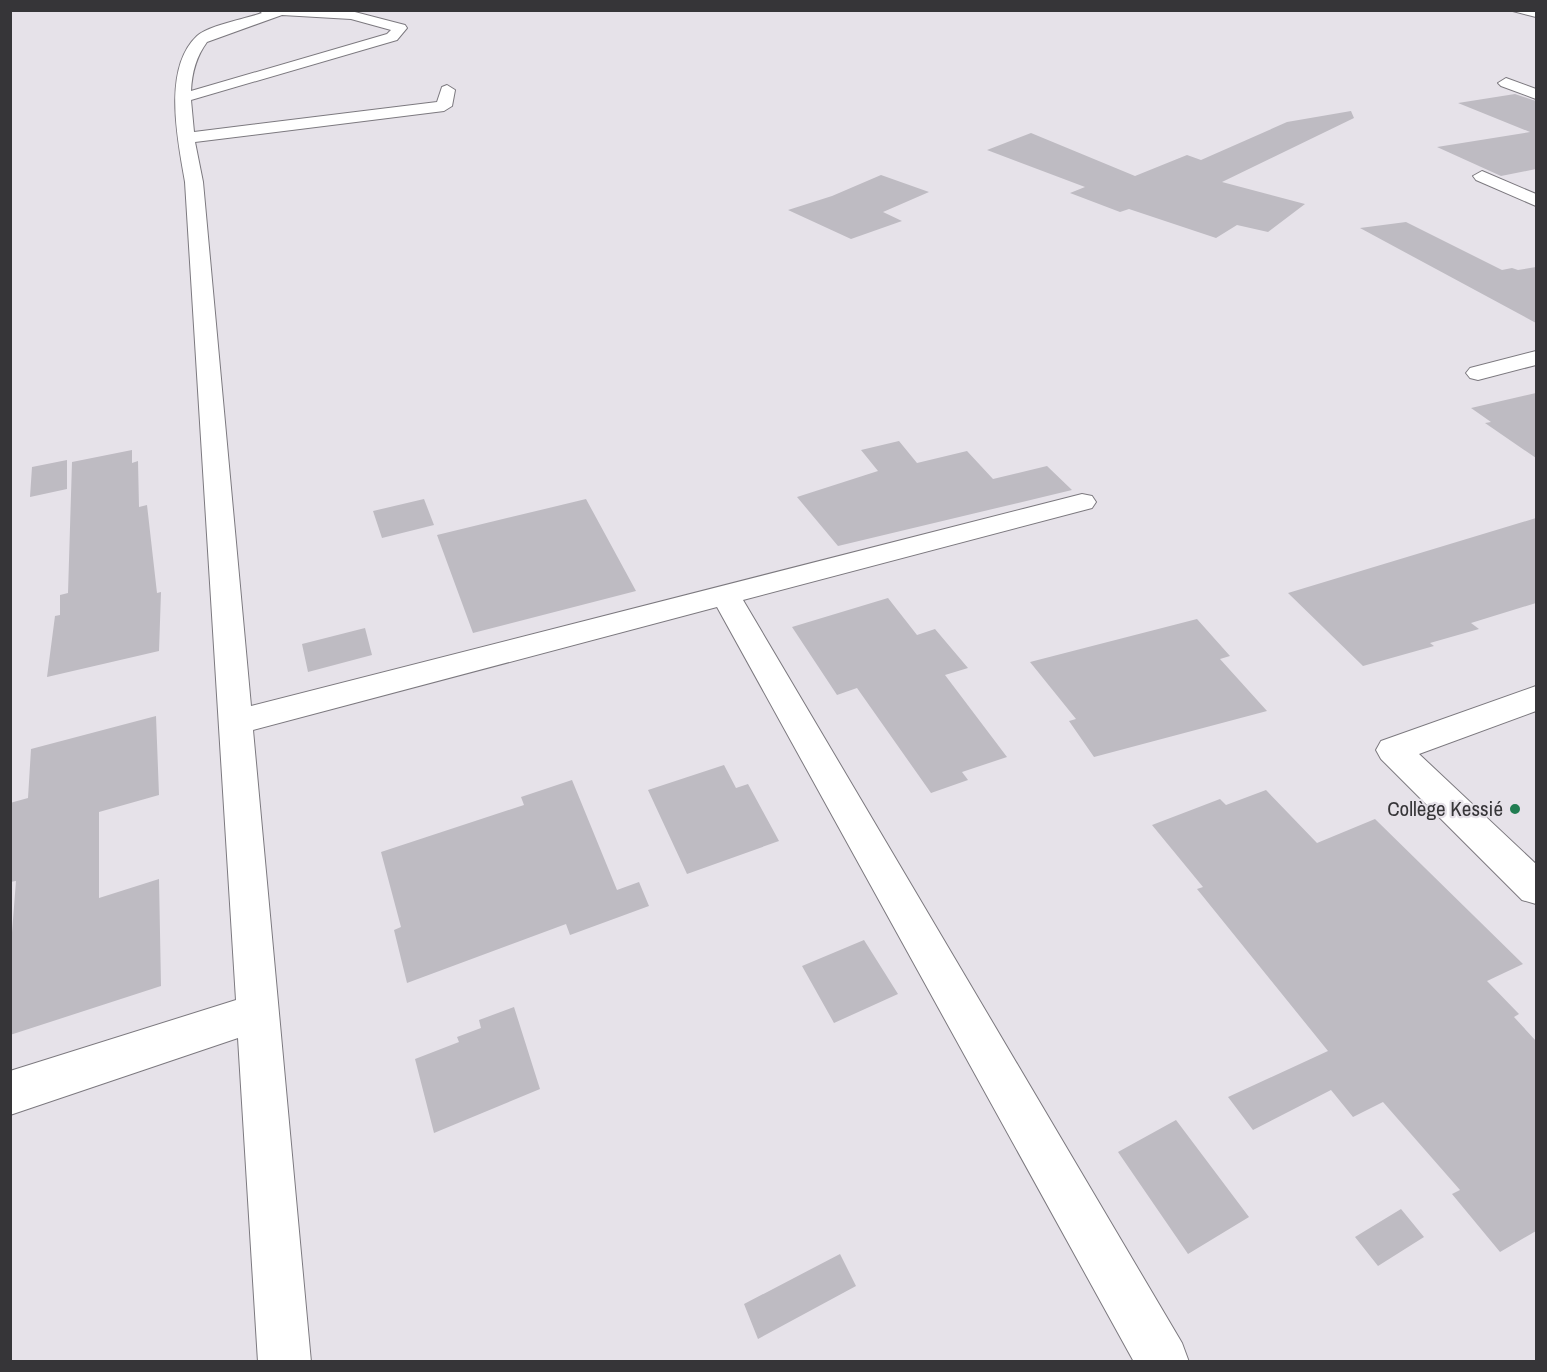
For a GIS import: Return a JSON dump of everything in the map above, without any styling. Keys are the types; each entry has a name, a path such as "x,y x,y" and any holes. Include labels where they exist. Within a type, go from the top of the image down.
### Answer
{"street":[{"path":"183,98 392,37 400,28 351,15 264,10"},
{"path":"1515,10 1536,13"},
{"path":"281,11 203,38 194,52 183,82 183,98 186,138 194,182 285,1362"},
{"path":"1506,83 1536,94"},
{"path":"186,138 444,106 447,90"},
{"path":"1482,176 1536,201"},
{"path":"1478,373 1536,358"},
{"path":"236,722 1082,502"},
{"path":"725,595 1163,1362"},
{"path":"1536,698 1393,750 1536,888"},
{"path":"10,1093 258,1012"}],"building":[{"path":"1515,94 1536,101 1536,169 1501,176 1437,147 1530,132 1458,103"},
{"path":"1351,111 1354,118 1222,182 1305,204 1268,232 1237,225 1216,238 1129,209 1120,212 1070,193 1085,187 987,150 1031,133 1135,176 1187,155 1201,160 1287,122"},
{"path":"881,175 929,192 883,212 902,221 851,239 788,210 832,196"},
{"path":"1406,222 1502,270 1536,267 1536,323 1360,228"},
{"path":"1536,393 1536,458 1485,423 1491,422 1471,408"},
{"path":"899,441 917,463 967,451 993,479 1047,466 1072,490 838,546 797,497 878,471 861,450"},
{"path":"132,450 132,463 138,461 139,507 147,505 157,593 161,592 159,651 47,677 55,616 60,615 60,595 68,593 72,462"},
{"path":"67,460 67,489 30,497 32,467"},
{"path":"424,499 434,525 382,538 373,511"},
{"path":"586,499 636,591 473,633 437,535"},
{"path":"1536,518 1536,603 1471,623 1479,629 1430,643 1434,646 1363,666 1288,593"},
{"path":"888,598 917,635 935,629 968,668 945,675 1007,757 962,772 968,780 931,793 857,688 837,695 792,627"},
{"path":"1197,619 1230,656 1220,659 1267,711 1094,757 1069,721 1076,719 1030,662"},
{"path":"365,628 372,655 308,672 302,644"},
{"path":"156,716 159,795 99,812 99,898 159,879 161,986 10,1035 10,958 16,881 10,882 10,803 28,798 31,749"},
{"path":"724,765 736,788 748,784 779,841 687,874 648,790"},
{"path":"572,780 617,890 639,882 649,906 570,935 566,924 407,983 394,930 401,927 381,852 524,805 521,797"},
{"path":"1266,790 1317,843 1375,819 1523,964 1487,981 1519,1014 1514,1017 1536,1041 1536,1231 1500,1252 1452,1194 1460,1190 1383,1102 1353,1117 1331,1090 1253,1130 1228,1097 1328,1051 1197,889 1203,887 1152,825 1220,799 1226,805"},
{"path":"864,940 898,994 834,1023 802,966"},
{"path":"514,1007 540,1089 434,1133 415,1059 459,1042 457,1037 481,1028 479,1020"},
{"path":"1176,1120 1249,1217 1188,1254 1118,1152"},
{"path":"1401,1209 1424,1237 1378,1266 1355,1237"},
{"path":"840,1254 856,1286 758,1339 744,1304"}],"place":[{"name":"Collège Kessié","path":"1515,809"}]}
